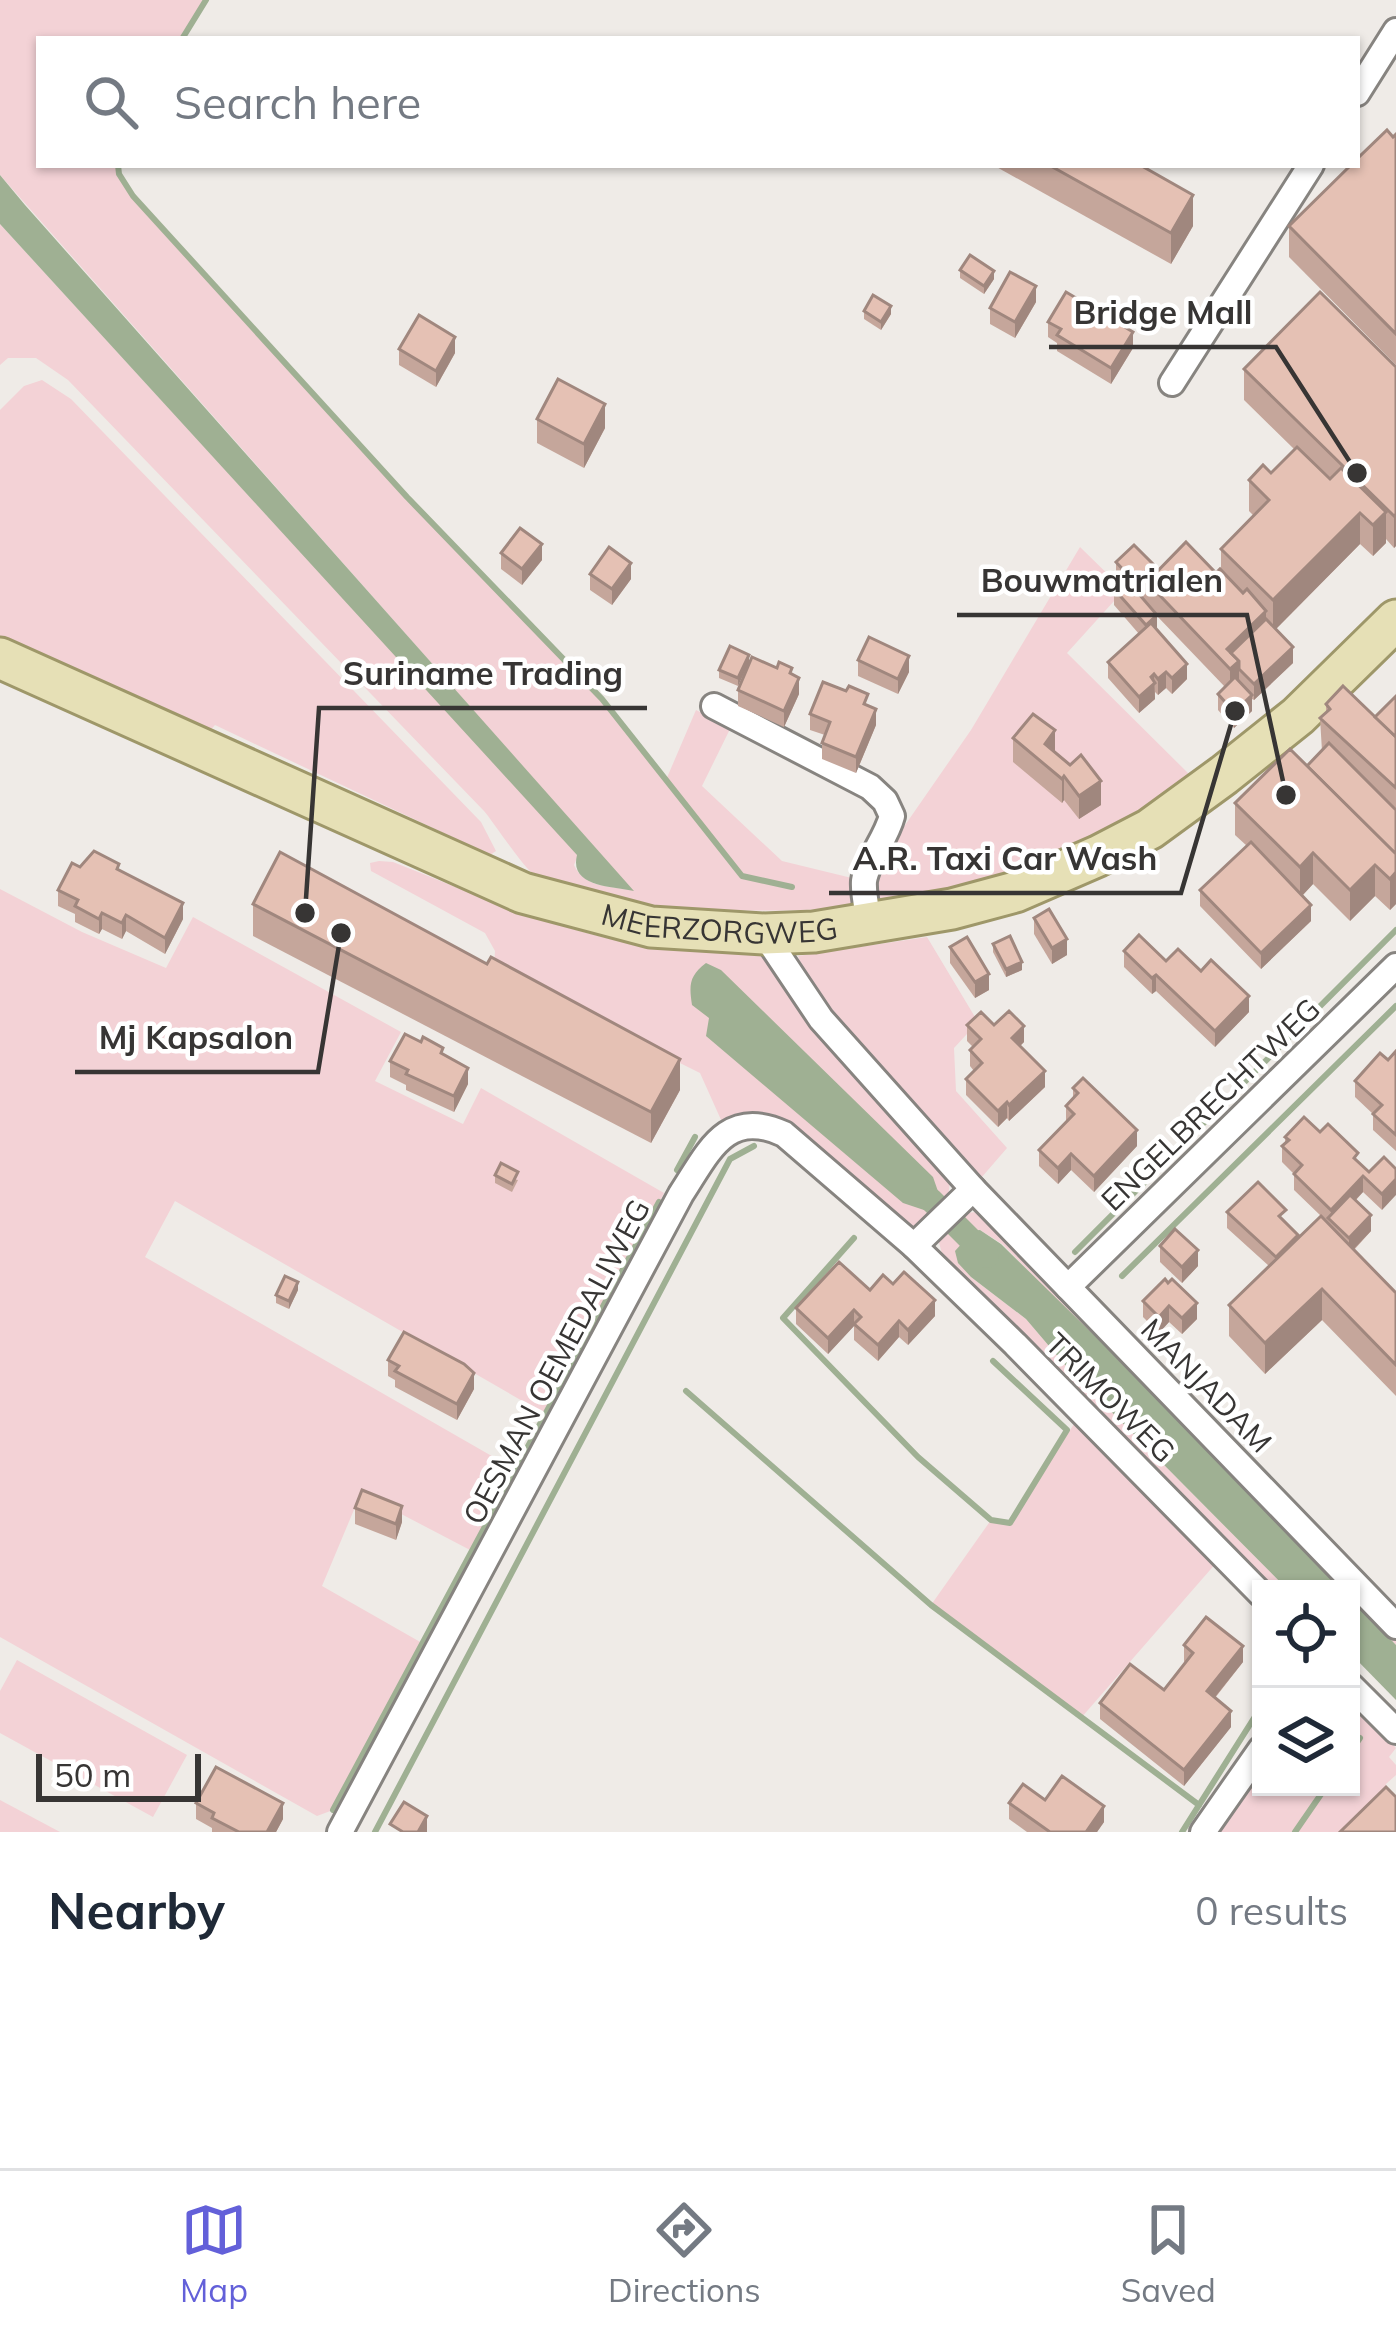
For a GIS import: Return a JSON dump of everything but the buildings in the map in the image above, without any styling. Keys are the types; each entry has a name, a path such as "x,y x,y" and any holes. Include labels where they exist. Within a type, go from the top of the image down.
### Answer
{"main road":[{"name":"MEERZORGWEG","path":"0,658 523,893 651,927 764,934 814,932 952,909 1015,892 1150,829 1298,716 1396,620"}],"street":[{"path":"1360,88 1396,31"},
{"path":"1172,383 1309,168"},
{"path":"714,706 870,787 884,800 892,816 864,883 869,922"},
{"name":"MANJADAM","path":"764,934 821,1019 968,1194 1069,1287 1396,1626"},
{"name":"ENGELBRECHTWEG","path":"1069,1287 1396,966"},
{"name":"OESMAN OEMEDALIWEG","path":"340,1832 681,1194 719,1136 765,1125 784,1134 918,1242"},
{"path":"918,1242 968,1194"},
{"name":"TRIMOWEG","path":"918,1242 1252,1585"},
{"path":"1353,1688 1396,1731"},
{"path":"1203,1832 1252,1762"}],"shaded area":[{"path":"0,0 206,0 184,36 36,36 36,168 118,168 133,196 407,497 602,699 666,780 696,710 731,727 702,786 782,861 860,880 854,905 770,911 664,907 593,896 530,871 484,811 68,380 36,358 8,358 0,365 0,224 578,855 574,865 578,873 599,885 632,890 0,175"},
{"path":"0,175 634,891 594,883 579,873 577,855 0,224"},
{"path":"42,380 71,399 481,822 496,851 490,855 215,725 208,733 0,638 0,410 24,386"},
{"path":"1080,547 1124,590 1067,653 1191,776 1131,815 1033,862 909,897 876,898 872,880 876,867 971,730"},
{"path":"393,862 591,934 660,948 770,959 949,1180 944,1203 912,1229 805,1143 722,1122 700,1073 509,978 494,966 495,951 485,933 371,871 370,863"},
{"path":"0,889 166,968 193,917 401,1032 375,1081 463,1124 481,1088 664,1193 545,1414 175,1201 145,1257 516,1470 472,1551 361,1493 322,1586 422,1643 333,1810 317,1816 0,1637"},
{"path":"927,937 978,1022 954,1048 956,1091 1007,1148 981,1178 966,1171 847,1036 808,980 798,956"},
{"path":"706,963 721,970 933,1177 941,1200 930,1212 903,1203 706,1036 709,1018 692,1005 691,981"},
{"path":"965,1213 989,1218 1345,1580 1334,1580 1002,1244 980,1230 960,1243 971,1277 1026,1319 1066,1366 1278,1580 1258,1580 945,1265 937,1235"},
{"path":"980,1230 1001,1244 1334,1580 1278,1580 1066,1366 1026,1319 958,1263 955,1251 973,1231"},
{"path":"1076,1421 1217,1562 1081,1718 931,1605 991,1520 1010,1522"},
{"path":"1360,1595 1396,1632 1396,1645 1360,1607"},
{"path":"1360,1607 1396,1645 1396,1700 1360,1663"},
{"path":"17,1660 187,1755 153,1817 0,1733 0,1691"},
{"path":"1360,1709 1396,1748 1389,1757 1396,1765 1396,1775 1386,1784 1383,1807 1356,1832 1214,1832 1252,1777 1252,1796 1360,1796"},
{"path":"0,1800 60,1832 0,1832"}],"waterway":[{"path":"184,36 206,0"},
{"path":"118,168 133,196 407,497 602,699 742,876 792,887"},
{"path":"1075,1252 1396,930"},
{"path":"1122,1276 1396,1006"},
{"path":"677,1170 695,1137"},
{"path":"375,1832 730,1159 754,1146"},
{"path":"931,1200 987,1256"},
{"path":"333,1810 659,1202"},
{"path":"854,1238 783,1318 918,1457 991,1520 1010,1523 1067,1430 993,1361"},
{"path":"686,1391 931,1605 1199,1805"},
{"path":"1182,1832 1252,1721"},
{"path":"1295,1832 1320,1796"}],"place":[{"name":"Bridge Mall","path":"1357,473"},
{"name":"A.R. Taxi Car Wash","path":"1235,711"},
{"name":"Bouwmatrialen","path":"1286,795"},
{"name":"Suriname Trading","path":"305,913"},
{"name":"Mj Kapsalon","path":"341,933"}]}
